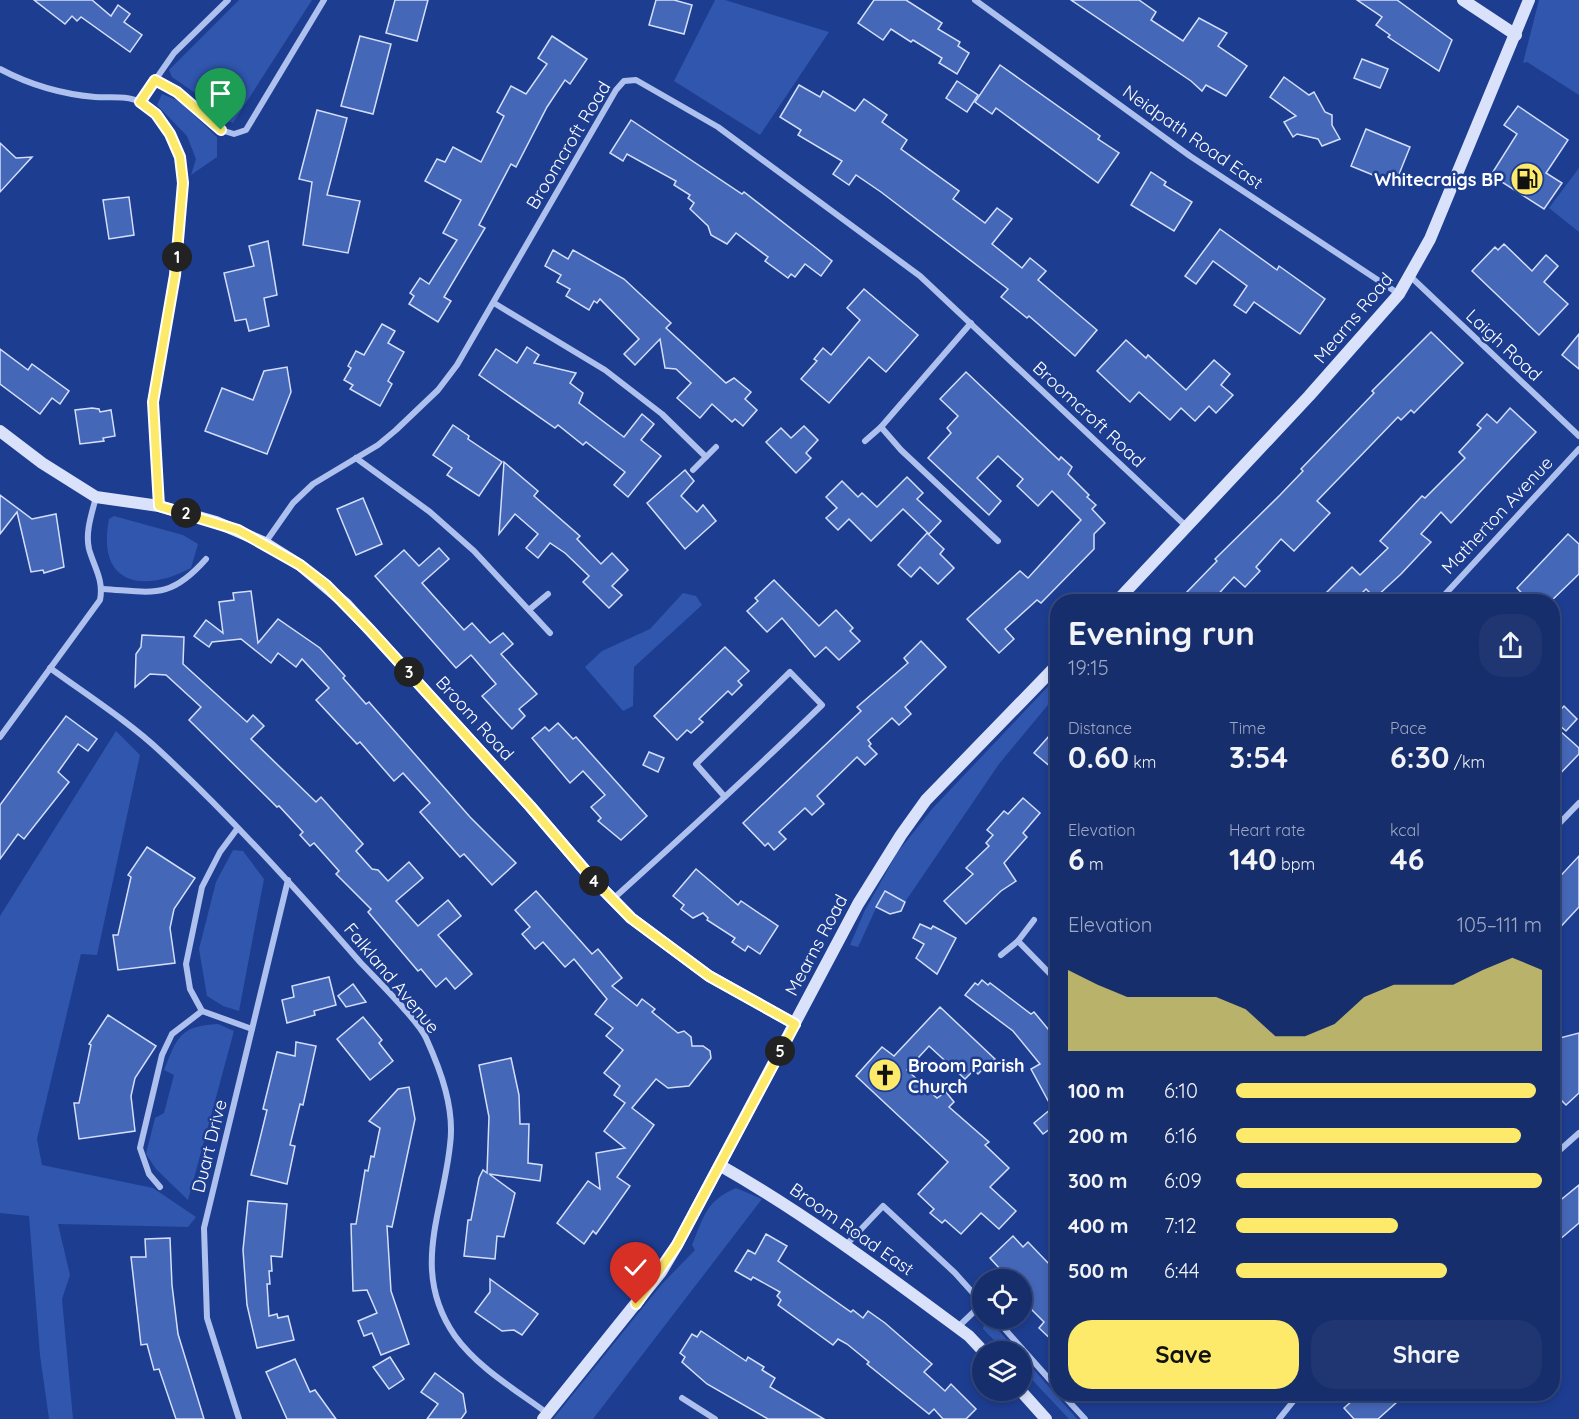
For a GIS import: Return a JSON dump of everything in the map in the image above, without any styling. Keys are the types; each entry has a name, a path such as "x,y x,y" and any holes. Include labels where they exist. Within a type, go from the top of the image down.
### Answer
{"street":[{"path":"140,102 193,33 228,0"},
{"path":"155,80 177,92 221,130 234,134 246,130 324,0"},
{"name":"Neidpath Road East","path":"975,0 1190,156 1399,294"},
{"path":"1463,0 1516,35"},
{"name":"Mearns Road","path":"1123,594 1324,381 1399,294 1431,239 1529,0"},
{"path":"0,69 21,80 65,93 121,97 140,102 156,114 170,134 180,157 183,183 175,275 153,402 159,506"},
{"name":"Broomcroft Road","path":"265,543 293,503 313,484 396,430 438,390 458,365 616,90 624,81 636,80 699,115 758,155 920,276 1186,526"},
{"name":"Laigh Road","path":"1410,276 1579,436"},
{"path":"494,303 605,370 662,414 706,457"},
{"path":"865,441 881,427 971,323"},
{"path":"881,427 901,450 998,541"},
{"path":"0,431 51,469 96,496 88,535 88,548 102,589 100,600 0,737"},
{"path":"693,470 716,447"},
{"name":"Matherton Avenue","path":"1445,594 1579,449"},
{"path":"356,458 430,512 474,551 550,633"},
{"name":"Broom Road","path":"96,496 159,506 216,522 265,543 300,565 346,604 613,900 641,927 693,965 795,1024"},
{"path":"102,589 162,591 187,580 206,558"},
{"path":"530,609 548,594"},
{"name":"Falkland Avenue","path":"50,668 160,751 288,880 425,1035 440,1072 449,1109 451,1144 433,1226 432,1263 438,1302 456,1337 480,1363 545,1416"},
{"path":"613,900 725,797 822,705 790,672 696,764 725,797"},
{"name":"Mearns Road","path":"545,1416 661,1272 721,1166 858,904 907,826 956,768 1050,672"},
{"path":"1560,823 1579,803"},
{"path":"237,829 220,852 202,887 186,964 190,989 202,1011 252,1029"},
{"name":"Duart Drive","path":"239,1419 207,1318 204,1228 288,880"},
{"path":"1001,955 1018,941 1034,920"},
{"path":"1018,941 1050,974"},
{"path":"160,1187 149,1174 140,1148 162,1055 172,1034 202,1011"},
{"path":"1560,1150 1579,1133"},
{"name":"Broom Road East","path":"721,1166 778,1199 847,1244 958,1327 973,1341"},
{"name":"Broom Road East","path":"847,1244 883,1206 972,1292"},
{"name":"Broom Road East","path":"958,1327 972,1313"},
{"path":"1005,1329 1050,1380"},
{"path":"682,1398 715,1419"},
{"path":"1030,1401 1046,1419"},
{"path":"1068,1401 1085,1419"},
{"path":"1279,1419 1293,1401"}],"shaded area":[{"path":"239,0 312,0 233,123 227,121 214,106 172,77 169,70"},
{"path":"715,0 725,0 829,32 760,135 674,81"},
{"path":"1539,0 1579,0 1579,95 1527,62 1523,63"},
{"path":"162,94 179,101 217,137 217,157 191,175 196,159 187,136 157,105"},
{"path":"1579,168 1579,232 1549,208"},
{"path":"114,516 183,535 198,544 191,568 156,580 140,581 127,578 116,570 109,558 107,541 109,519"},
{"path":"683,593 696,596 702,605 634,667 633,706 623,711 585,667 602,651 650,629"},
{"path":"1050,684 1050,702 999,764 905,902 884,891 858,947 850,945 865,910 897,853 932,809"},
{"path":"116,731 140,755 97,955 81,954 37,1139 42,1165 153,1188 196,1217 188,1227 58,1224 70,1275 62,1299 73,1419 49,1419 40,1355 29,1216 0,1213 0,916"},
{"path":"233,850 243,851 264,879 239,1011 223,1006 207,996 199,949 216,882"},
{"path":"218,1024 234,1031 188,1200 156,1169 146,1154 155,1118 164,1113 174,1075 164,1070 172,1050 187,1031 205,1025"},
{"path":"736,1188 762,1199 593,1419 553,1419 661,1285 695,1250 692,1245 707,1210 718,1198"},
{"path":"983,1329 997,1329 1008,1341 995,1341"},
{"path":"1032,1367 1050,1388 1050,1399 1032,1380"},
{"path":"1052,1401 1061,1401 1077,1419 1069,1419"}],"building":[{"path":"34,0 92,0 111,16 118,5 130,14 124,22 142,35 130,52 81,17 77,21 72,16 65,24"},
{"path":"395,0 428,0 417,41 386,33"},
{"path":"656,0 674,0 692,5 684,34 649,25"},
{"path":"874,0 906,0 942,23 938,29 960,42 958,46 969,53 957,74 939,63 942,58 913,40 911,42 891,29 883,40 858,23"},
{"path":"1071,0 1139,0 1156,12 1151,20 1183,41 1199,18 1227,33 1218,46 1247,66 1226,96 1206,85 1202,91 1191,81"},
{"path":"1357,0 1397,0 1452,40 1439,71 1388,37 1390,35 1376,25 1382,17"},
{"path":"360,36 391,44 373,114 341,106"},
{"path":"552,36 587,59 570,84 565,80 547,107 516,167 511,164 479,225 485,228 444,297 451,301 438,322 409,304 414,296 410,293 420,278 429,284 457,240 443,233 461,200 425,181 437,159 445,162 453,147 481,162 504,116 497,112 511,86 526,94 547,64 538,58"},
{"path":"1362,59 1388,69 1380,88 1354,78"},
{"path":"1000,65 1100,136 1098,139 1119,153 1098,183 996,108 992,114 975,102"},
{"path":"1284,77 1309,95 1314,92 1325,112 1332,115 1332,125 1340,139 1322,146 1318,139 1297,134 1293,137 1284,122 1296,116 1270,97"},
{"path":"957,81 978,95 967,112 946,98"},
{"path":"799,85 820,97 823,91 855,111 864,99 887,115 882,122 907,140 901,149 959,191 953,199 985,223 997,208 1012,219 992,244 1022,268 1030,258 1046,271 1038,280 1097,330 1075,356 1029,316 1027,318 1001,297 1008,289 881,192 856,175 849,185 833,174 842,161 798,135 801,130 780,117"},
{"path":"1518,106 1568,140 1546,173 1562,183 1544,209 1491,175 1517,134 1504,125"},
{"path":"317,110 347,118 327,195 360,201 348,253 303,245 312,182 299,179"},
{"path":"631,120 742,194 744,192 832,261 821,276 805,264 795,277 791,274 788,278 765,261 768,257 736,233 727,244 711,235 708,226 690,209 694,203 688,198 690,195 674,185 676,181 627,154 623,161 610,153"},
{"path":"1366,129 1410,147 1395,184 1351,166"},
{"path":"0,143 16,158 32,157 0,192"},
{"path":"1151,172 1166,182 1164,185 1192,202 1174,231 1131,205"},
{"path":"129,197 134,235 109,239 103,200"},
{"path":"1220,229 1277,270 1279,266 1325,299 1300,334 1254,302 1246,313 1234,305 1247,286 1213,261 1196,284 1185,276"},
{"path":"268,241 277,295 264,298 269,326 249,331 246,319 235,321 224,273 254,266 249,246"},
{"path":"1504,244 1532,271 1546,255 1558,266 1544,282 1568,304 1539,335 1472,271 1495,247 1498,250"},
{"path":"553,250 568,259 573,250 624,279 671,323 666,328 726,383 734,378 751,392 745,399 757,410 743,426 735,419 732,422 712,404 700,418 677,398 691,383 676,369 665,368 660,339 635,365 624,354 639,339 600,299 597,303 594,301 589,310 566,296 570,289 557,282 561,275 545,266"},
{"path":"864,289 918,335 886,372 869,357 829,403 801,379 817,361 814,359 823,348 831,355 860,320 847,308"},
{"path":"382,324 395,331 388,343 404,352 388,381 392,384 380,406 350,389 353,385 344,380 351,368 348,366 356,351 364,355"},
{"path":"1431,332 1463,363 1414,413 1411,410 1401,420 1398,417 1317,501 1330,513 1294,551 1281,539 1256,567 1260,571 1245,587 1234,577 1218,594 1185,594 1217,561 1215,559 1303,471 1301,469 1374,393 1372,391"},
{"path":"1579,334 1579,369 1562,355"},
{"path":"1126,340 1146,358 1148,355 1186,390 1214,360 1230,374 1221,385 1233,395 1216,413 1209,406 1195,421 1181,408 1170,420 1139,392 1130,402 1097,371"},
{"path":"527,347 539,355 534,363 576,373 570,383 583,393 579,403 624,437 642,414 654,424 641,440 661,456 628,497 614,485 625,472 586,442 583,445 558,425 555,428 479,375 496,349 517,363"},
{"path":"0,349 28,370 32,364 69,391 60,404 52,398 40,414 0,384"},
{"path":"287,367 291,392 267,454 205,431 222,388 253,400 264,371"},
{"path":"966,372 1059,460 1061,457 1072,467 1068,474 1089,495 1087,497 1096,505 1092,509 1105,523 1094,534 1094,549 1041,603 1037,600 1005,629 1014,639 999,653 967,619 1020,571 1028,578 1081,520 1052,491 1038,506 1017,486 1023,479 998,456 977,478 1001,501 989,515 928,458 951,433 947,428 958,416 940,399"},
{"path":"1510,408 1536,432 1451,523 1441,512 1421,534 1431,542 1379,594 1371,594 1366,589 1361,594 1325,594 1352,567 1360,575 1388,548 1380,541 1422,496 1425,498 1465,458 1459,452 1481,428 1477,425 1487,414 1497,423"},
{"path":"99,409 100,412 111,410 115,436 103,438 104,441 80,444 75,410"},
{"path":"453,425 469,436 468,439 502,462 479,496 447,475 452,468 433,455"},
{"path":"804,426 818,440 806,453 811,458 796,473 766,442 781,428 791,438"},
{"path":"504,462 538,491 534,496 580,536 577,539 601,564 612,553 628,570 612,586 622,595 609,608 583,582 589,576 565,553 550,543 538,558 526,548 538,534 515,514 499,534"},
{"path":"685,470 694,481 681,496 697,512 703,505 716,521 685,549 647,503"},
{"path":"907,477 923,493 917,499 941,521 929,534 903,509 871,541 849,519 838,530 826,518 837,508 826,497 842,481 858,497 862,493 877,507"},
{"path":"0,495 32,519 56,514 64,567 44,573 43,570 31,572 17,512 0,534"},
{"path":"363,498 382,544 356,555 337,509"},
{"path":"927,533 944,549 940,554 954,568 938,584 920,567 911,577 898,565"},
{"path":"1568,534 1579,544 1579,574 1558,594 1523,594 1517,588"},
{"path":"439,548 449,559 422,583 464,630 472,623 490,643 503,633 513,644 501,654 537,694 519,709 525,716 512,729 482,696 496,684 471,655 456,668 375,576 404,550 419,566"},
{"path":"774,580 819,626 836,610 853,628 850,631 860,641 839,660 826,647 815,657 782,618 767,632 747,611 758,601 755,598"},
{"path":"251,591 258,643 278,619 320,648 366,704 369,702 470,817 516,863 492,885 464,854 460,857 420,812 430,803 403,773 394,781 360,742 357,744 316,700 329,688 302,659 296,667 278,653 271,663 241,639 212,642 209,647 194,636 206,620 223,633 219,602 234,600 233,593"},
{"path":"142,635 184,637 183,664 247,722 253,715 264,726 251,739 316,802 321,797 363,844 356,851 372,869 378,870 388,881 409,862 423,878 396,901 418,926 448,900 461,916 438,935 472,974 455,989 446,978 436,987 421,969 418,971 368,912 371,909 336,874 339,871 314,843 310,846 300,835 303,832 279,806 277,807 189,720 201,707 166,675 150,674 135,687 136,654 141,647"},
{"path":"921,641 946,667 905,707 911,714 899,725 892,718 868,740 871,744 869,746 877,754 865,765 857,757 817,796 824,804 812,815 805,808 779,832 786,839 774,850 768,843 765,846 743,823 861,711 857,707 908,663 904,658"},
{"path":"725,647 749,671 738,681 742,685 732,695 728,691 699,719 703,722 691,733 687,730 677,740 654,716"},
{"path":"1564,706 1577,719 1566,731 1560,726 1560,710"},
{"path":"66,716 97,739 88,751 78,744 58,772 69,782 24,839 18,834 0,859 0,805"},
{"path":"558,723 573,739 576,737 647,816 621,840 598,821 601,818 591,807 605,795 583,771 570,783 532,738 545,727 549,731"},
{"path":"1560,731 1579,748 1579,754 1560,774"},
{"path":"1050,735 1050,766 1034,753"},
{"path":"649,752 664,758 658,772 643,765"},
{"path":"1023,798 1040,813 1023,833 1027,837 1004,863 1016,881 1001,891 966,924 944,901 973,874 966,868 989,846 986,843 993,835 987,830 1004,811 1008,814"},
{"path":"147,847 195,878 174,909 170,928 175,963 118,970 113,935 118,935 131,877 128,875"},
{"path":"1579,856 1579,907 1560,927 1560,876"},
{"path":"696,869 738,905 741,901 778,926 760,954 748,946 745,951 732,942 735,938 707,920 708,918 703,913 693,918 681,909 684,905 673,896"},
{"path":"536,891 592,954 598,949 622,978 612,986 637,1006 642,999 655,1009 652,1012 678,1033 684,1031 691,1037 692,1046 703,1046 710,1051 711,1058 689,1086 668,1088 656,1079 632,1108 654,1125 617,1177 630,1186 596,1234 593,1231 584,1244 557,1223 588,1181 600,1189 596,1153 625,1148 604,1131 625,1103 614,1095 620,1086 604,1073 623,1050 606,1036 613,1028 595,1014 607,999 574,959 565,967 543,942 535,949 522,934 530,927 515,910"},
{"path":"885,891 905,902 901,911 890,914 876,907"},
{"path":"920,924 931,929 933,926 956,938 937,974 916,958 924,944 913,938"},
{"path":"329,977 336,1005 314,1011 315,1015 287,1023 282,1000 294,997 292,986"},
{"path":"982,980 988,985 990,983 1031,1014 1034,1012 1050,1031 1050,1104 1031,1069 1040,1064 1013,1031 965,995 975,983 978,985"},
{"path":"353,984 366,1002 346,1007 338,996"},
{"path":"940,1007 995,1059 984,1071 978,1074 974,1070 965,1079 929,1046 907,1070 937,1098 946,1092 954,1102 949,1107 989,1142 985,1145 1009,1168 990,1187 1016,1211 999,1229 981,1213 961,1234 945,1220 942,1223 930,1213 934,1209 918,1194 948,1162 856,1076 882,1047 894,1056"},
{"path":"108,1015 156,1046 135,1078 131,1096 135,1131 79,1139 74,1103 79,1103 91,1045 89,1044"},
{"path":"363,1017 382,1040 379,1043 393,1061 370,1080 337,1039"},
{"path":"1579,1033 1579,1093 1566,1105 1560,1099 1560,1038"},
{"path":"296,1042 316,1046 303,1105 300,1104 290,1145 295,1146 287,1184 251,1175 267,1110 263,1109 277,1052 295,1056"},
{"path":"511,1058 519,1095 520,1124 529,1124 528,1163 542,1165 540,1181 489,1174 515,1193 504,1237 497,1236 495,1259 464,1256 468,1220 471,1220 479,1178 483,1170 487,1173 489,1117 479,1065"},
{"path":"409,1087 415,1119 392,1227 387,1226 391,1291 409,1344 381,1355 372,1333 364,1336 358,1321 377,1313 367,1290 353,1291 351,1224 356,1224 365,1170 368,1171 371,1156 374,1157 380,1128 369,1121 398,1089"},
{"path":"1050,1110 1050,1129 1043,1134 1034,1123"},
{"path":"1579,1185 1579,1223 1560,1239 1560,1200"},
{"path":"248,1201 287,1204 282,1257 271,1256 272,1271 269,1271 270,1284 267,1284 269,1316 277,1314 278,1318 288,1316 294,1340 257,1348 247,1305 243,1250"},
{"path":"766,1234 787,1246 778,1261 851,1312 853,1310 863,1318 868,1311 885,1323 932,1364 924,1372 945,1391 951,1384 976,1409 966,1419 943,1419 934,1409 929,1414 867,1364 869,1362 847,1344 838,1339 833,1345 778,1305 781,1300 777,1296 780,1292 753,1277 751,1280 735,1271 748,1250 755,1254"},
{"path":"1013,1236 1023,1247 1028,1242 1050,1265 1050,1338 1039,1328 1044,1322 1032,1310 1032,1269 1000,1269 990,1258"},
{"path":"170,1238 172,1285 178,1334 204,1419 176,1419 159,1369 154,1370 147,1344 141,1345 131,1257 146,1257 145,1239"},
{"path":"490,1279 538,1314 522,1335 514,1330 502,1331 475,1312 490,1292"},
{"path":"701,1331 746,1361 748,1357 764,1367 762,1370 775,1378 770,1387 824,1419 768,1419 707,1384 682,1362 685,1357 680,1353 692,1334 697,1337"},
{"path":"390,1357 404,1379 389,1389 373,1367"},
{"path":"295,1359 310,1392 315,1390 336,1419 287,1419 266,1372"},
{"path":"435,1373 463,1394 466,1412 461,1419 427,1419 438,1404 421,1392"},
{"path":"1352,1401 1398,1401 1378,1419 1354,1419 1344,1408"}],"place":[{"name":"Whitecraigs BP","path":"1527,179"},
{"name":"Broom Parish Church","path":"885,1075"}],"route":[{"path":"221,130 177,92 155,80 140,102 156,114 170,134 180,157 183,183 175,275 153,402 159,506 238,530 265,543 326,585 408,671 564,844 589,875 631,918 709,976 795,1024 677,1245 661,1272 636,1304"}]}
